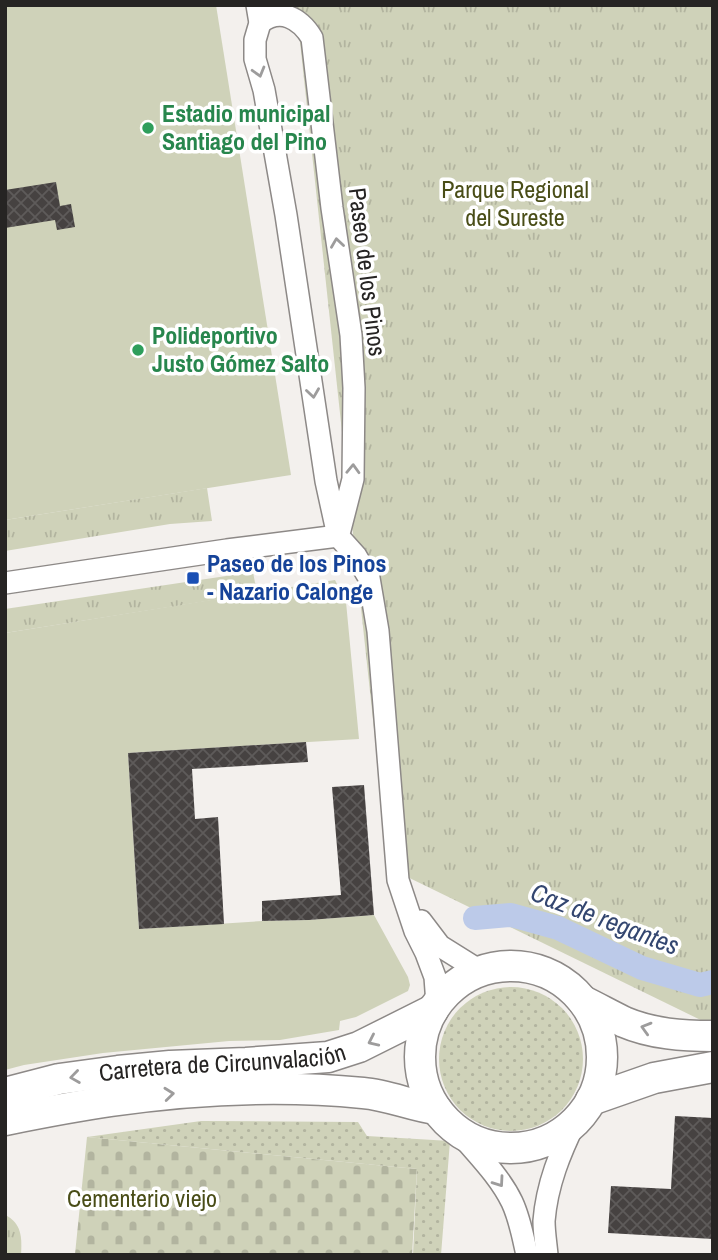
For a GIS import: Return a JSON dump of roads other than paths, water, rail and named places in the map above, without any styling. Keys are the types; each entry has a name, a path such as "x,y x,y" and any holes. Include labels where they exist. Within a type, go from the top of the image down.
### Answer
{"main road":[{"path":"518,965 554,976 570,987 583,1001 596,1024 601,1050 600,1076 583,1110 561,1132 545,1141 508,1148 471,1139 446,1119 426,1090 421,1068 421,1045 426,1023 449,990 464,978 480,971 518,965"},
{"path":"583,1001 625,1022 650,1030 713,1037"},
{"name":"Carretera de Circunvalación","path":"5,1093 59,1079 118,1071 328,1057 359,1047 435,1007"},
{"path":"583,1110 654,1078 713,1067"},
{"name":"Carretera de Circunvalación","path":"5,1120 112,1101 178,1093 266,1088 366,1093 419,1107 446,1119"}],"street":[{"name":"Paseo de los Pinos","path":"338,536 353,479 354,388 351,335 332,208 312,38 292,13 269,16 259,14 255,59 264,90 286,215 326,481 338,536 356,556 369,578 378,631 398,880 415,931 435,977 435,1007"},
{"path":"5,583 338,536"},
{"name":"Paseo de los Pinos","path":"404,901 440,946 480,971"},
{"path":"547,1255 544,1223 548,1190 558,1157 583,1110"},
{"path":"446,1119 499,1182 512,1202 521,1226 527,1255"}],"waterway":[{"name":"Caz de regantes","path":"475,918 511,915 558,928 642,968 700,985 713,982"}],"place":[{"name":"Estadio municipal Santiago del Pino","path":"148,128"},
{"name":"Polideportivo Justo Gómez Salto","path":"138,350"},
{"name":"Paseo de los Pinos - Nazario Calonge","path":"193,578"}],"park label":[{"name":"Parque Regional del Sureste","path":"515,204"},
{"name":"Cementerio viejo","path":"142,1199"}]}
